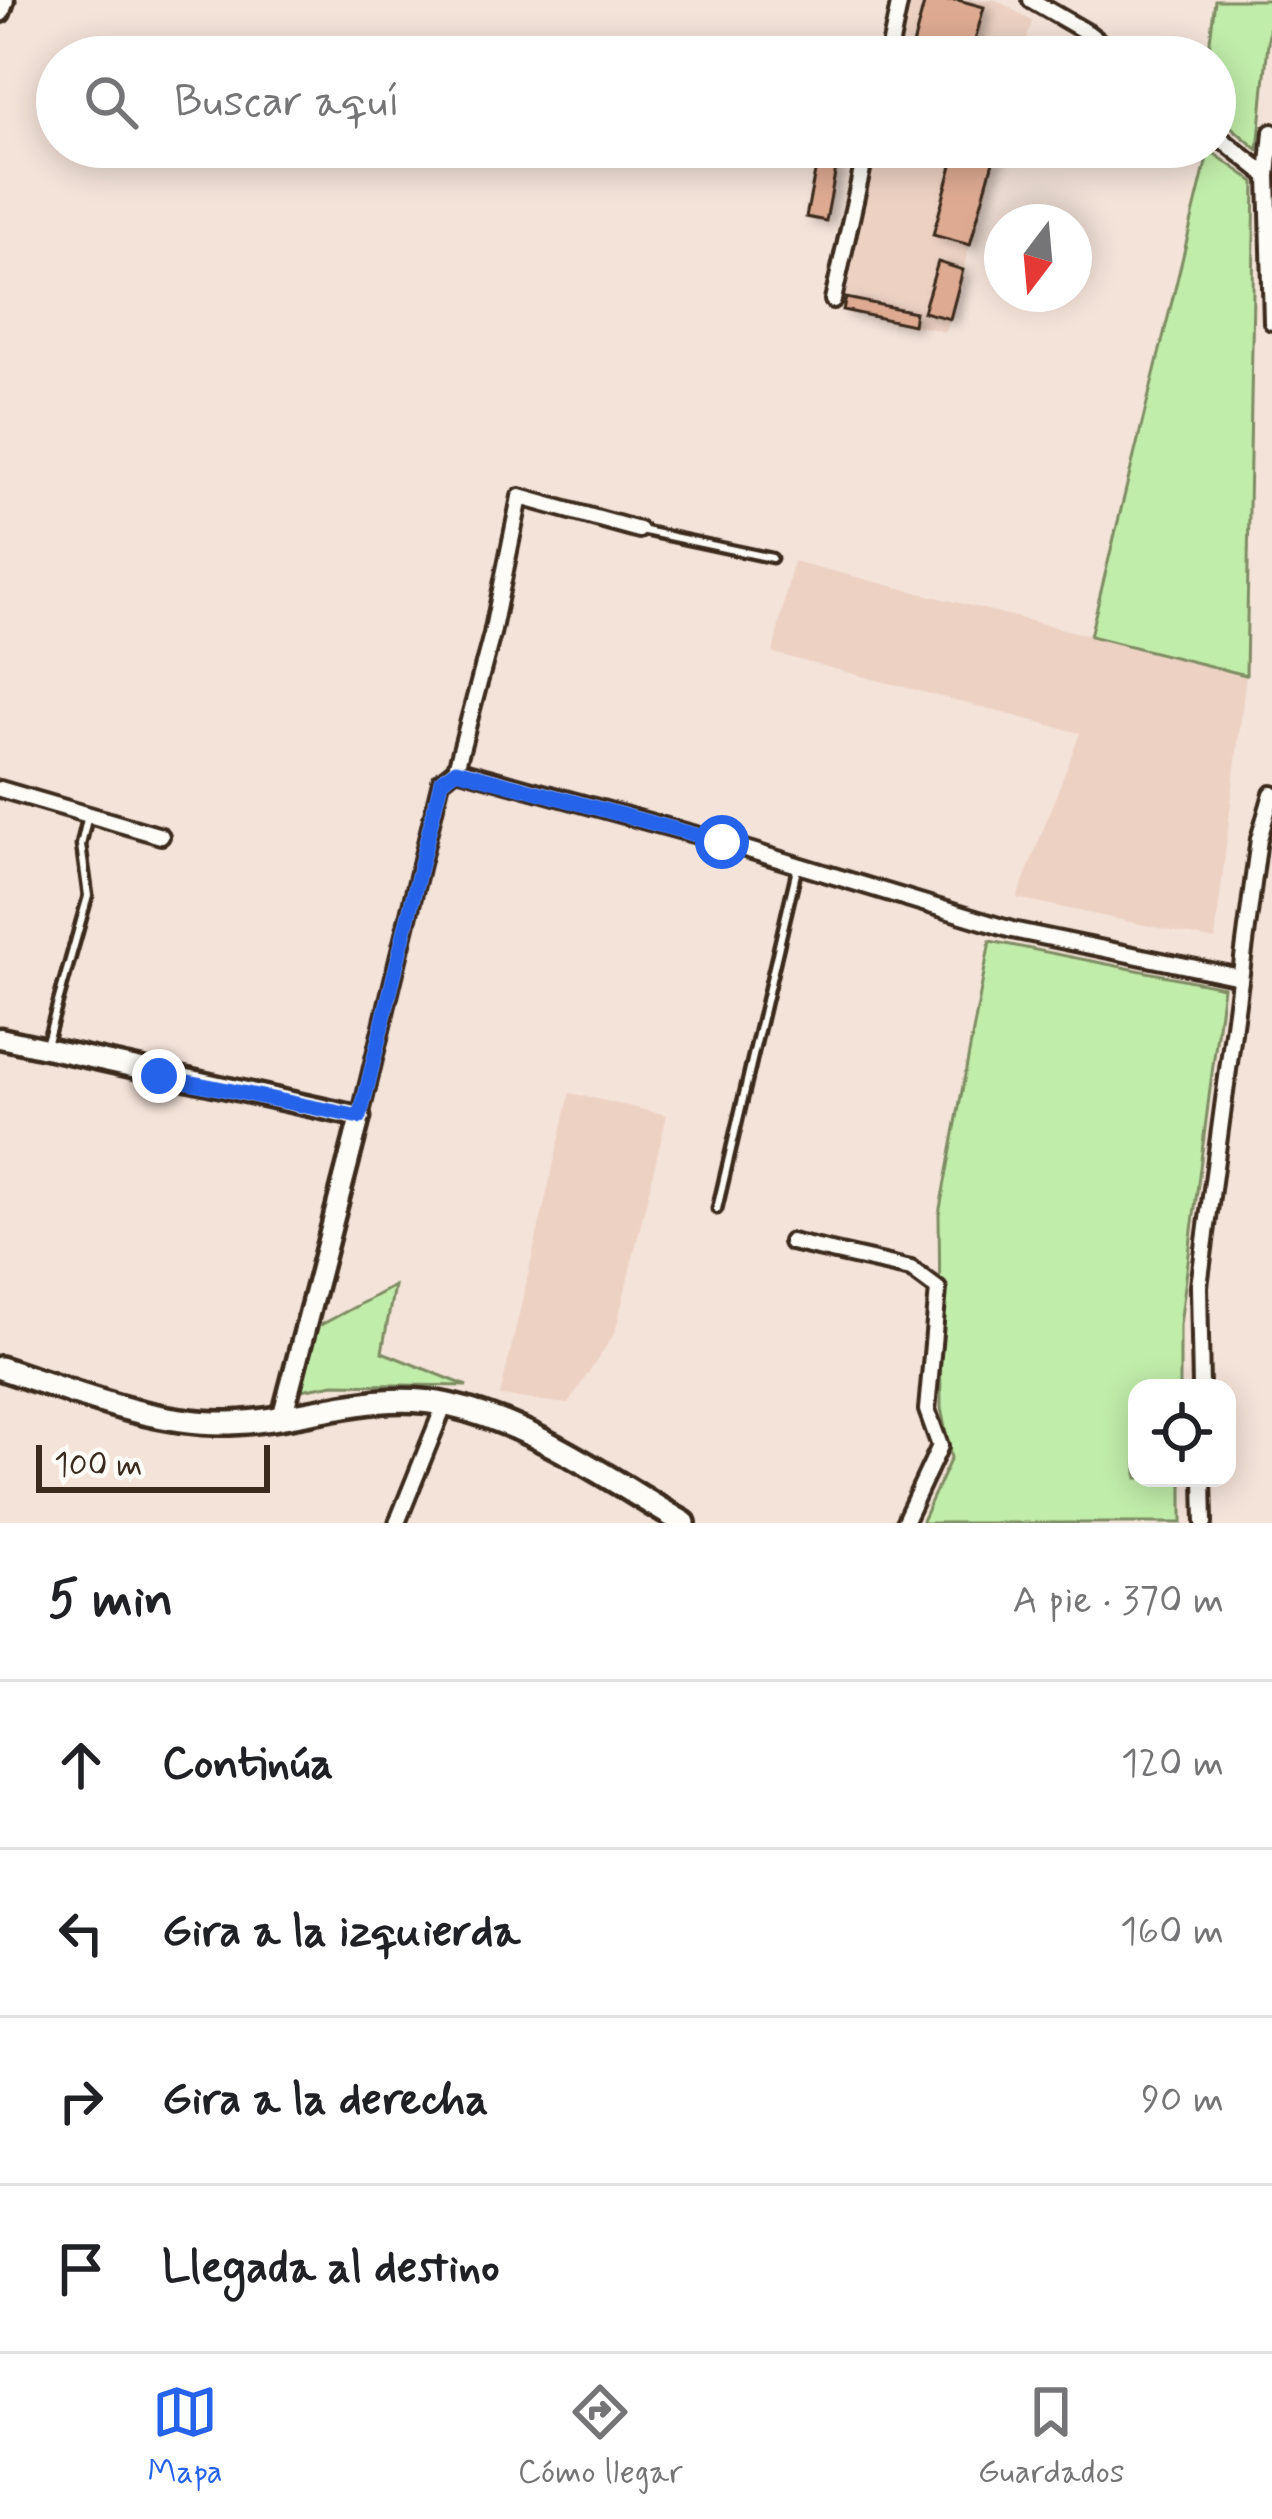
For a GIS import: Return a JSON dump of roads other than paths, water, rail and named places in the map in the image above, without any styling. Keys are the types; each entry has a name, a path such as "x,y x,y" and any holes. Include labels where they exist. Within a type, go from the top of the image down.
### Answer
{"main road":[{"path":"0,12 4,0"},
{"path":"0,1038 360,1117 282,1418"},
{"path":"0,1369 195,1423 282,1418 393,1400 445,1404 495,1420 567,1454 684,1523"}],"street":[{"path":"893,36 901,0"},
{"path":"1031,0 1093,36"},
{"path":"1272,132 1268,176 1272,322"},
{"path":"1236,151 1268,176"},
{"path":"833,300 863,168"},
{"path":"360,1117 441,781 456,770 492,634 520,497 639,530"},
{"path":"456,770 1012,930 1240,977"},
{"path":"0,789 161,836"},
{"path":"1201,1379 1199,1286 1259,839 1272,794"},
{"path":"790,1242 911,1269 938,1288 927,1410 940,1446 904,1523"},
{"path":"397,1523 445,1404"},
{"path":"1203,1487 1204,1523"}],"lane":[{"path":"639,530 772,558"},
{"path":"45,1049 88,896 81,845 88,815"},
{"path":"717,1209 798,866"}]}
